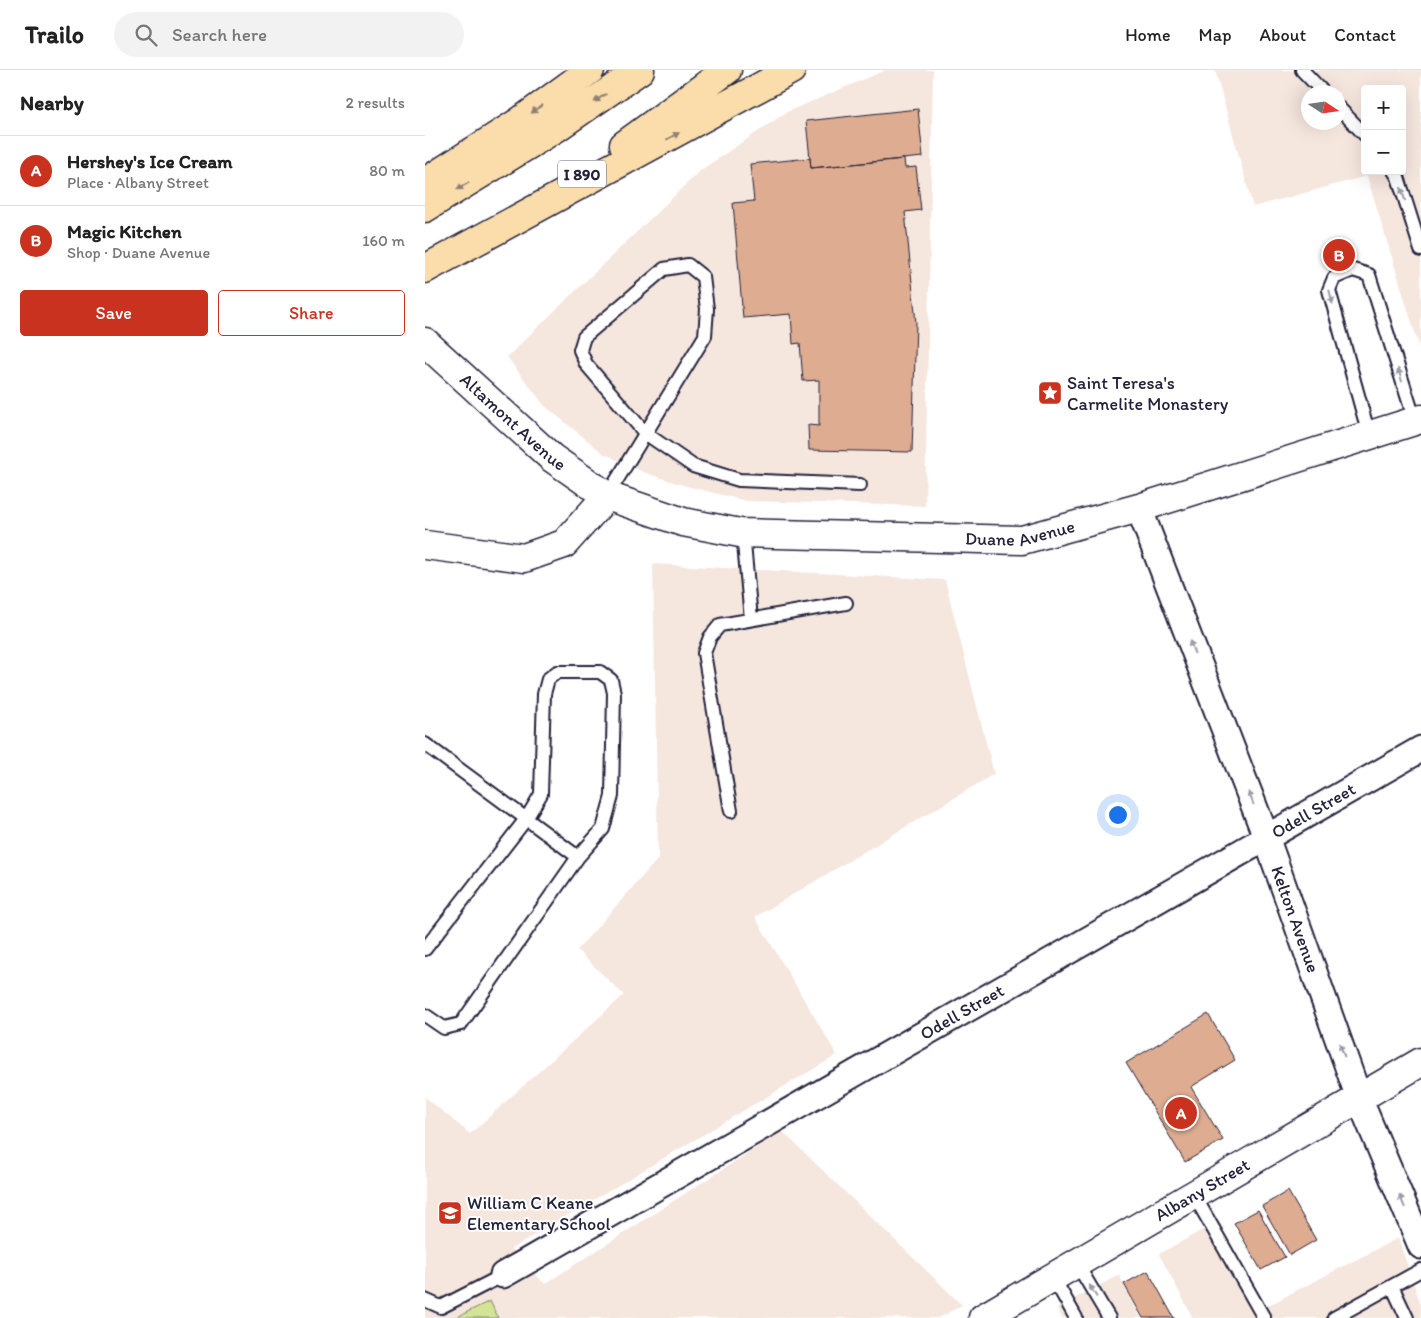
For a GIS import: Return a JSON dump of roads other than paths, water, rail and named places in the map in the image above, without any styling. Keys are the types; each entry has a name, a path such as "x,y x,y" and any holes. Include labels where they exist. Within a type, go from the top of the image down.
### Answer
{"highway":[{"path":"425,182 519,122 590,70"},
{"path":"425,208 556,128 640,70"},
{"name":"I 890","path":"427,268 585,172 660,120 727,70"},
{"path":"427,268 791,70"}],"main road":[{"name":"Altamont Avenue","path":"425,342 552,458 607,496"},
{"name":"Duane Avenue","path":"607,496 683,522 743,533 1022,540 1139,508 1418,420"},
{"path":"425,545 525,558 564,544 607,496"},
{"name":"Albany Street","path":"983,1318 1421,1062"}],"street":[{"name":"Kelton Avenue","path":"1139,508 1266,838 1359,1098 1421,1246"},
{"name":"Odell Street","path":"499,1277 1421,749"}],"lane":[{"path":"1302,70 1316,85"},
{"path":"1346,115 1361,131"},
{"path":"1396,175 1421,250"},
{"path":"607,496 645,433 705,336 707,309 703,276 688,265 664,269 585,337 580,350 586,364 645,433 693,466 739,480 860,484"},
{"path":"1369,435 1329,290 1334,278 1353,270 1369,275 1418,420"},
{"path":"743,533 751,620"},
{"path":"731,811 704,653 710,636 720,625 846,603"},
{"path":"425,949 526,819 541,794 545,694 549,679 557,672 600,672 611,680 614,693 612,796 603,829 579,857 461,1024 444,1028 425,1015"},
{"path":"425,744 579,857"},
{"path":"1194,1195 1264,1318"},
{"path":"1065,1270 1076,1318"},
{"path":"1065,1270 1109,1318"},
{"path":"1333,1318 1421,1270"},
{"path":"425,1300 441,1307 499,1277"},
{"path":"1392,1286 1407,1318"}],"place":[{"name":"Magic Kitchen","path":"1339,255"},
{"name":"Saint Teresa's Carmelite Monastery","path":"1050,393"},
{"name":"Hershey's Ice Cream","path":"1181,1113"},
{"name":"William C Keane Elementary School","path":"450,1213"}]}
